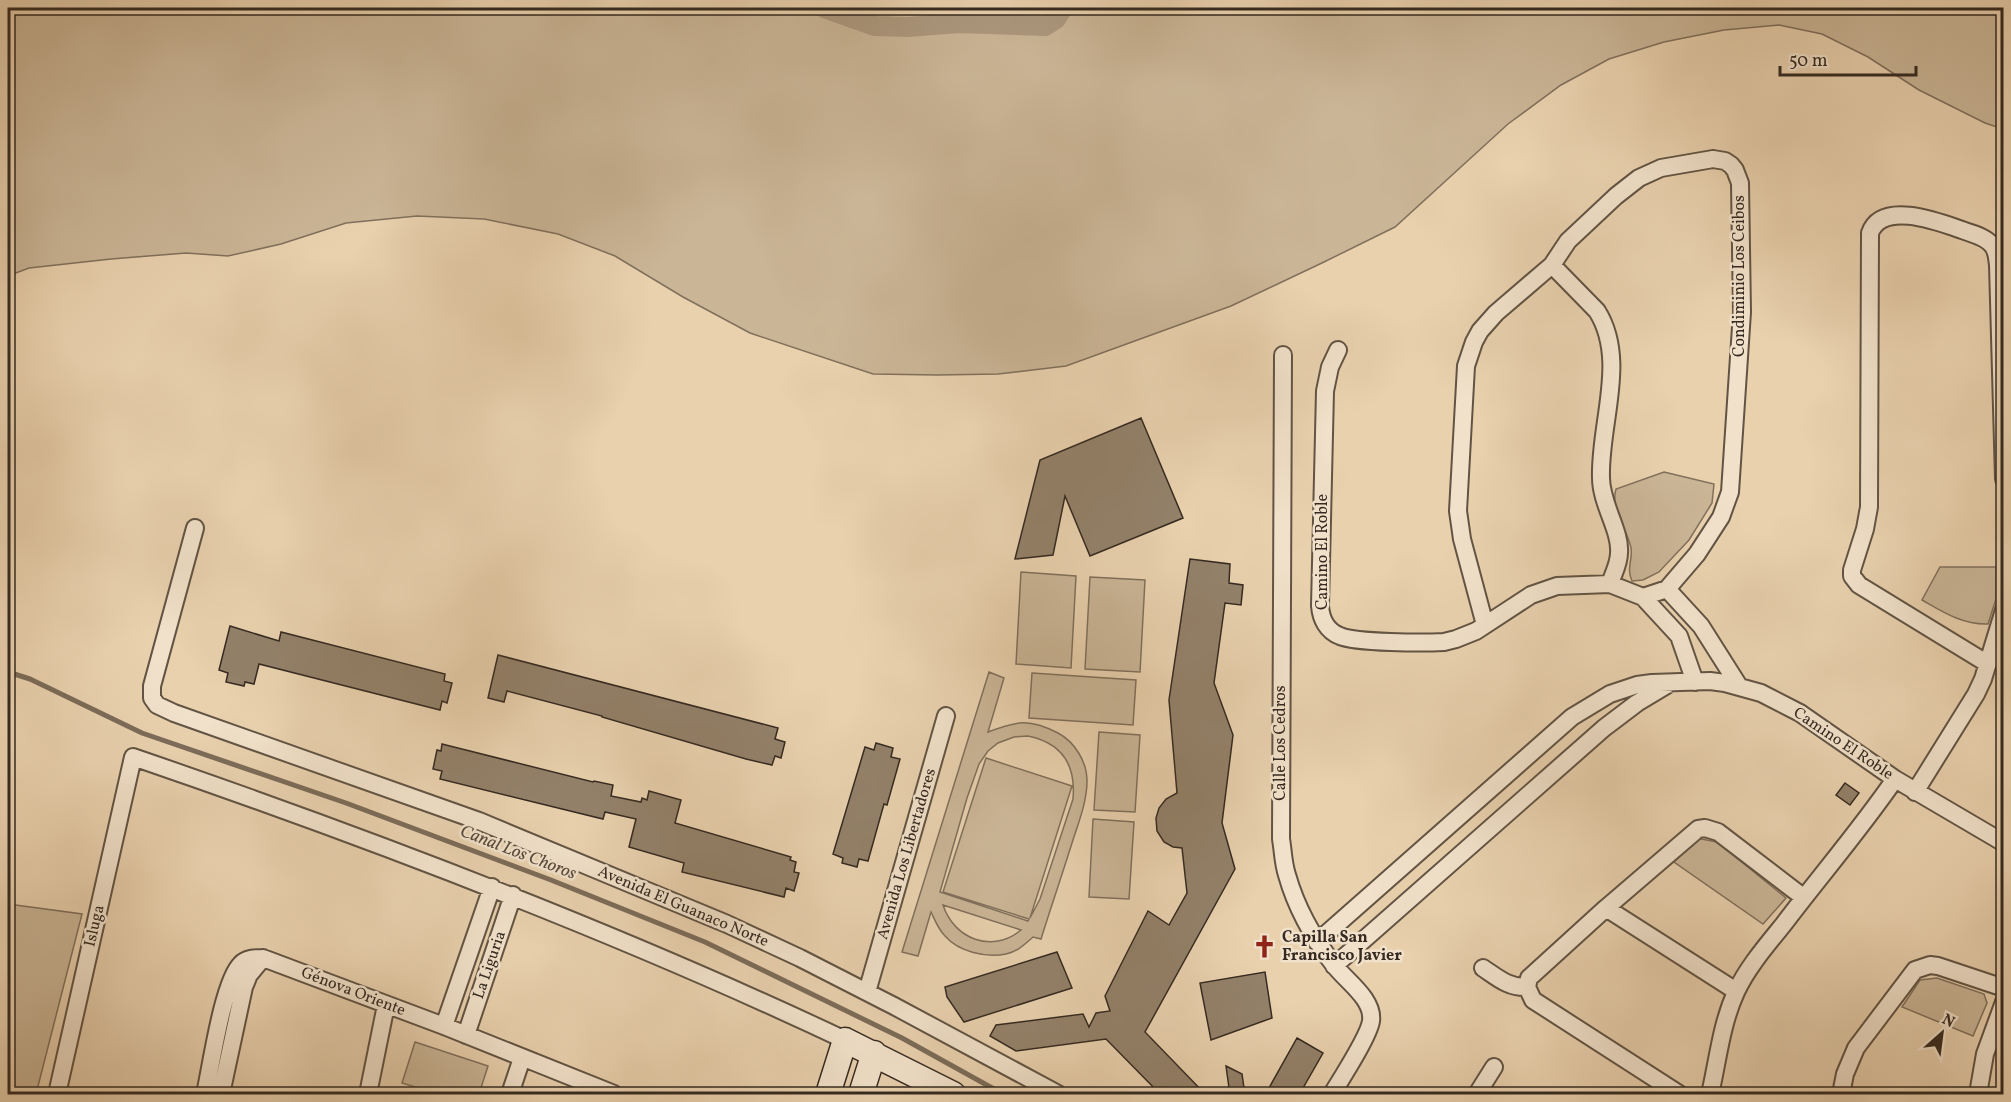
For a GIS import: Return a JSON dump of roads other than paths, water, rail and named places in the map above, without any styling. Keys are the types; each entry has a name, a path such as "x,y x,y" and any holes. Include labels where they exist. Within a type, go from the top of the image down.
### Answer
{"street":[{"name":"Condiminio Los Ceibos","path":"1485,625 1462,539 1458,511 1466,366 1474,342 1487,322 1552,264 1568,241 1626,186 1660,168 1713,159 1725,161 1736,170 1740,183 1742,312 1730,492 1725,509 1710,537 1667,590"},
{"path":"1988,664 1859,585 1852,576 1869,507 1870,233 1874,224 1883,218 1908,216 1933,220 1986,239 1994,246 1998,265 2004,479"},
{"path":"1552,264 1597,311 1610,340 1612,361 1600,466 1605,504 1620,550 1610,584"},
{"name":"Camino El Roble","path":"1338,350 1330,368 1326,391 1320,606 1323,620 1333,632 1349,639 1428,643 1467,636 1485,625"},
{"name":"Calle Los Cedros","path":"1283,356 1281,838 1287,875 1317,942 1334,966 1365,1000 1371,1014 1368,1031 1332,1095"},
{"name":"Avenida El Guanaco Norte","path":"195,528 152,686 152,698 158,705 174,713 392,789 501,830 727,924 867,992 1058,1095"},
{"path":"1485,625 1531,595 1557,586 1610,584 1643,597 1679,636 1695,682"},
{"path":"1643,597 1667,590 1701,626 1739,686"},
{"path":"1915,792 1971,705 1988,664 2004,610"},
{"name":"Camino El Roble","path":"1317,942 1537,747 1589,706 1630,687 1652,683 1725,683 1761,693 1781,702 1915,792 2004,843"},
{"name":"Camino El Roble","path":"1334,966 1604,728 1637,703 1670,684"},
{"path":"1589,706 1588,717 1591,722 1604,728"},
{"name":"Avenida Los Libertadores","path":"867,992 946,716"},
{"name":"Isluga","path":"57,1095 133,757 492,887"},
{"path":"1710,1095 1724,1023 1736,991 1758,957 1803,897 1862,825 1895,779"},
{"path":"1679,1095 1533,1000 1527,987 1533,974 1692,832 1706,828 1718,832 1803,897"},
{"path":"492,887 601,930 845,1040 953,1095"},
{"name":"La Liguria","path":"444,1026 492,887"},
{"name":"La Liguria","path":"466,1035 513,895"},
{"path":"1606,908 1736,991"},
{"name":"Génova Oriente","path":"213,1093 244,987 255,965 263,958 444,1026 614,1095"},
{"path":"1841,1095 1845,1074 1856,1048 1915,970 1930,964 2004,988"},
{"path":"1483,968 1506,984 1527,987"},
{"path":"1978,1095 1985,1054 2004,1002"},
{"path":"368,1095 387,1005"},
{"path":"828,1095 845,1040"},
{"path":"861,1095 873,1053"},
{"path":"510,1095 522,1058"},
{"path":"1477,1095 1494,1067"}],"waterway":[{"path":"824,8 875,26 908,27 959,23 1045,26 1056,19 1063,8"},
{"name":"Canal Los Choros","path":"8,672 30,679 142,733 346,803 551,880 705,942 902,1038 1003,1094"}],"place":[{"name":"Capilla San Francisco Javier","path":"1264,947"}]}
